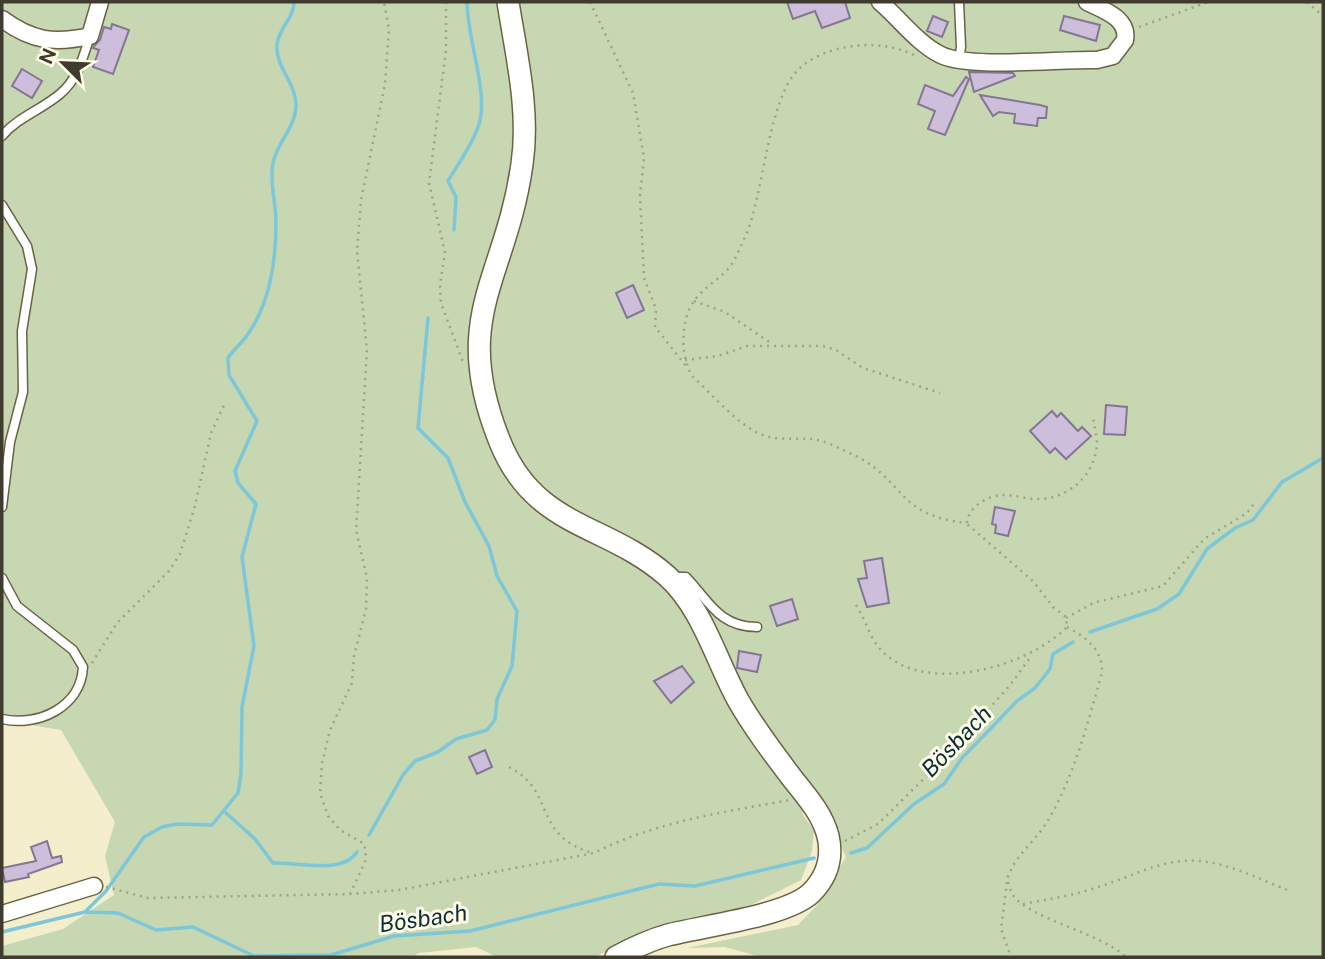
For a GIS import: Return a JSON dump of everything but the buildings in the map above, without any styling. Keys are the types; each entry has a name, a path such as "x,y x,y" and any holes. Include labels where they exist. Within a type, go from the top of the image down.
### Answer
{"street":[{"path":"2,19 24,33 45,41 64,42 90,36 100,2"},
{"path":"508,2 522,90 523,161 512,211 482,306 478,359 483,394 510,463 533,494 574,524 640,556 669,578 695,615 749,718 823,822 830,849 829,864 822,880 800,901 776,910 666,936 616,957"},
{"path":"880,2 934,51 959,60 1105,58 1122,47 1126,31 1119,20 1087,2"},
{"path":"2,914 100,886"}],"lane":[{"path":"959,2 959,60"},
{"path":"2,136 22,117 67,87 78,69 90,36"},
{"path":"2,205 27,246 32,269 22,331 23,392 10,442 2,507"},
{"path":"669,578 686,577 706,604 731,624 757,627"},
{"path":"2,578 18,606 73,650 83,667 75,691 54,713 28,722 2,719"}],"path":[{"path":"350,894 365,862 366,850 363,842 340,830 328,816 320,793 324,752 330,730 352,683 354,656 366,609 367,578 356,530 367,350 357,251 361,200 385,84 389,30 384,2"},
{"path":"446,2 446,50 429,183 445,252 440,285 442,303 465,366"},
{"path":"590,2 633,93 644,158 640,196 644,278 656,309 656,327 688,369 739,419 758,433 776,438 819,440 865,461 908,503 925,514 967,523 1034,582 1053,607 1066,618 1067,627"},
{"path":"1126,31 1208,2"},
{"path":"1307,2 1323,16"},
{"path":"688,369 685,360 685,328 694,300 730,266 746,235 757,203 777,116 793,75 813,59 842,48 875,45 906,51"},
{"path":"694,300 725,312 772,344"},
{"path":"685,360 700,360 747,346 823,346 836,350 863,368 940,393"},
{"path":"83,667 95,660 117,623 169,571 180,554 195,506 211,433 225,403"},
{"path":"967,523 970,512 998,495 1038,500 1056,497 1077,485 1088,470 1097,444 1093,417"},
{"path":"1066,618 1093,603 1163,586 1204,539 1247,513 1256,501"},
{"path":"856,605 873,640 883,652 895,662 915,669 935,673 967,671 1033,654"},
{"path":"830,849 878,824 950,753 1011,684 1033,654 1067,627"},
{"path":"1011,957 1001,929 1007,879 1020,852 1048,820 1067,780 1102,673 1102,660 1095,648 1081,634 1067,627"},
{"path":"509,767 522,774 534,787 556,834 570,846 594,853"},
{"path":"100,886 148,898 350,894 399,890 594,853 613,844 704,815 807,797"},
{"path":"1023,904 1067,897 1150,867 1201,860 1290,891"},
{"path":"1007,879 1013,895 1023,904 1112,944 1126,957"}],"green space":[{"path":"2,2 1323,2 1323,957 761,957 725,947 687,948 798,925 817,905 846,857 823,806 802,813 814,831 812,851 801,880 751,905 646,932 595,957 497,957 476,947 419,953 412,957 2,957 2,946 63,929 114,895 105,856 115,822 61,730 2,720"}],"waterway":[{"path":"85,912 106,891 144,837 162,827 177,824 212,825 238,793 241,774 242,707 254,646 242,557 256,504 238,483 235,471 257,421 229,375 228,358 256,321 271,280 276,222 272,170 275,155 293,120 296,105 293,89 279,60 277,45 294,2"},
{"path":"454,230 456,197 448,181 473,139 481,111 480,82 467,2"},
{"path":"369,835 403,775 415,761 438,752 456,739 487,730 495,720 497,699 512,666 517,611 497,576 489,546 465,502 448,458 418,428 428,318"},
{"name":"Bösbach","path":"1090,632 1157,609 1179,594 1207,549 1235,528 1253,520 1282,482 1323,458"},
{"name":"Bösbach","path":"851,853 867,848 914,804 944,784 962,758 1017,701 1035,688 1050,669 1053,654 1073,642"},
{"path":"225,812 255,839 273,863 330,865 350,859 357,852"},
{"name":"Bösbach","path":"2,932 85,912 118,913 156,930 193,927 254,956 331,955 394,936 470,931 659,884 695,886 814,858"}]}
